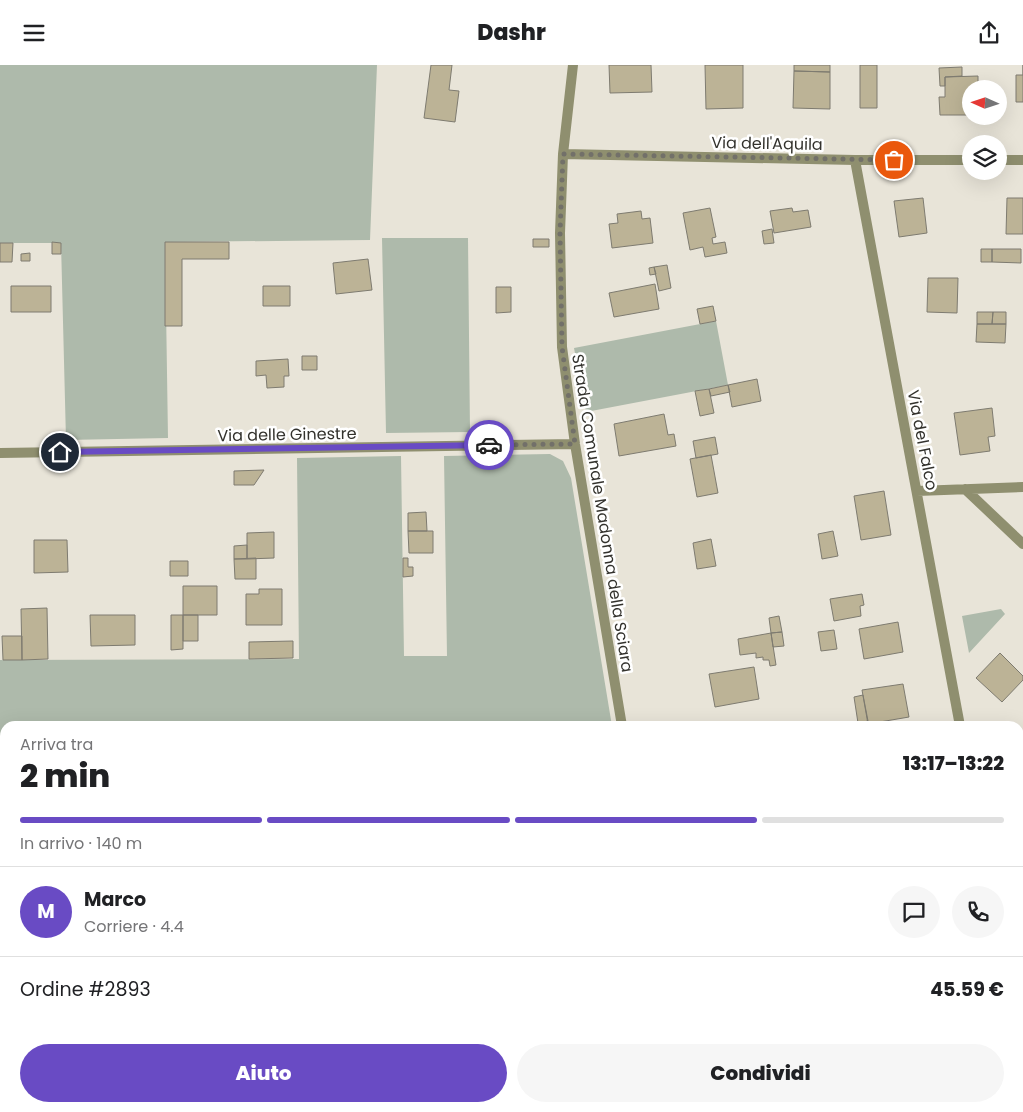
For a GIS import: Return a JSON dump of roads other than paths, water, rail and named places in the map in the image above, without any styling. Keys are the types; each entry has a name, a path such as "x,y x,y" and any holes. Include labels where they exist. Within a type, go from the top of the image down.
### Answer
{"street":[{"name":"Strada Comunale Madonna della Sciara","path":"572,65 563,154 560,233 562,347 575,444 621,721"},
{"name":"Via dell'Aquila","path":"563,154 855,160 962,160"},
{"name":"Via del Falco","path":"855,160 959,721"},
{"path":"1007,160 1023,160"},
{"name":"Via delle Ginestre","path":"0,453 575,444"},
{"path":"917,491 1023,487"},
{"path":"965,489 1023,544"}]}
